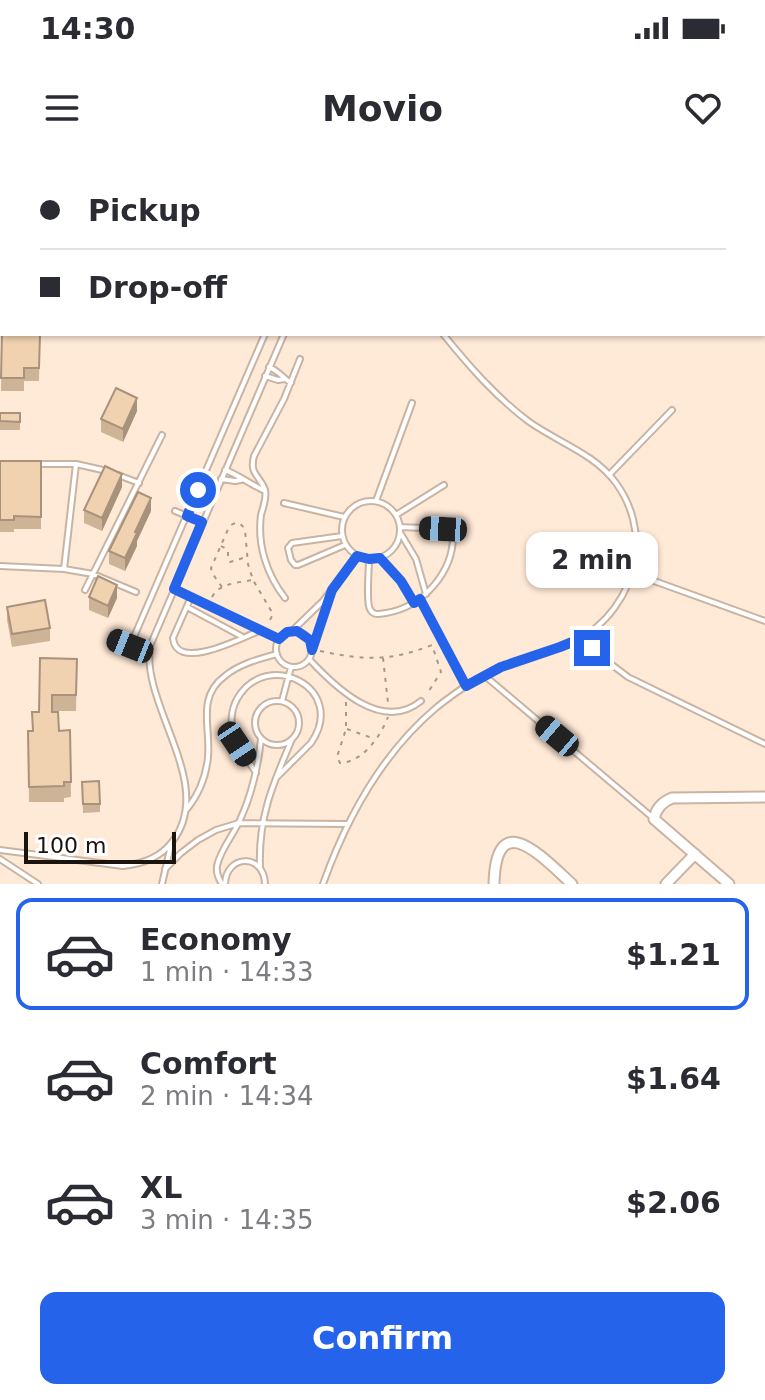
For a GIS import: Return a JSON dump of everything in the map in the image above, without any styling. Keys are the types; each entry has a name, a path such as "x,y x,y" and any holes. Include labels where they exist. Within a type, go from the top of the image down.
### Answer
{"street":[{"path":"729,884 654,819 655,813 662,803 672,798 765,797"},
{"path":"494,884 494,869 500,851 507,844 515,842 536,851 572,884"},
{"path":"666,884 695,854"}],"lane":[{"path":"130,646 264,336"},
{"path":"0,850 133,865 151,859 166,849 181,828 185,811 185,782 150,670 149,653 152,639 283,336"},
{"path":"323,884 348,824 369,787 396,749 428,715 484,675 582,638 610,615 632,573 636,549 635,525 628,503 609,475 590,457 549,435 515,411 487,385 445,336"},
{"path":"285,598 272,579 262,548 265,491 253,470 253,460 300,359"},
{"path":"269,367 291,383"},
{"path":"265,376 285,379"},
{"path":"376,501 412,403"},
{"path":"609,475 672,410"},
{"path":"85,590 162,435"},
{"path":"35,464 76,464 105,470 139,483"},
{"path":"64,569 76,464"},
{"path":"224,470 265,491"},
{"path":"221,479 241,480"},
{"path":"396,515 444,485"},
{"path":"400,530 393,549 380,558 357,556 345,545 342,536 344,517 352,507 369,500 387,506 396,515 400,530 416,559 426,594"},
{"path":"284,503 344,517"},
{"path":"175,511 202,522"},
{"path":"369,559 369,605 372,612 390,613 426,594 444,570 451,552 453,534 447,529 400,530"},
{"path":"342,536 292,543 288,548 291,560 298,565 345,545"},
{"path":"332,590 309,659 301,666 291,667 282,662 276,649 279,639 292,631 332,590 357,556"},
{"path":"380,558 401,581 414,603"},
{"path":"0,566 64,569 93,574 136,592"},
{"path":"632,573 765,621"},
{"path":"174,589 279,639"},
{"path":"191,597 173,638 177,649 199,653 261,630"},
{"path":"420,599 466,686"},
{"path":"187,607 243,637"},
{"path":"292,631 306,636 312,650"},
{"path":"582,638 636,682 765,744"},
{"path":"114,639 149,653"},
{"path":"185,811 197,795 207,768 206,708 214,687 229,672 277,654"},
{"path":"309,659 344,693 363,704 389,711 406,710 421,701"},
{"path":"282,701 291,667"},
{"path":"256,773 234,737 234,706 253,683 274,675 289,676 313,692 320,706 319,729 311,743 276,778"},
{"path":"484,675 654,819"},
{"path":"265,884 260,867 261,823 298,728 298,717 292,707 282,701 271,701 261,707 257,712 255,729 261,739 277,745 292,738"},
{"path":"223,884 218,876 218,864 249,799 261,739"},
{"path":"165,869 198,840 239,823 348,824"},
{"path":"162,884 172,842"},
{"path":"0,859 38,884"},
{"path":"223,884 227,871 235,864 245,861 260,867"}],"path":[{"path":"222,587 211,571 229,527 232,523 238,523 245,530 253,580 273,614 271,621 261,630"},
{"path":"220,546 228,550 230,562 247,556"},
{"path":"207,605 215,591 222,587 253,580"},
{"path":"312,650 357,658 383,658 408,654 432,645 441,672 421,701"},
{"path":"344,693 346,729 337,757 342,764 361,756 384,726 389,711 383,658"},
{"path":"346,729 375,739"}],"building":[{"path":"2,336 40,336 39,368 24,368 24,378 1,378"},
{"path":"116,388 137,398 123,429 101,419"},
{"path":"0,413 20,413 20,422 0,421"},
{"path":"0,461 41,461 41,517 14,516 14,520 0,520"},
{"path":"105,466 122,474 102,518 84,510"},
{"path":"138,492 151,498 125,558 109,551"},
{"path":"98,576 117,585 108,606 89,597"},
{"path":"45,600 50,628 12,634 7,607"},
{"path":"40,658 77,659 76,695 52,695 52,712 58,712 59,731 70,730 71,782 64,782 64,786 29,787 28,731 33,731 32,712 39,712"},
{"path":"99,781 100,804 83,804 82,782"}],"route":[{"path":"198,490 187,516 202,522 174,589 279,639 287,632 297,631 310,640 312,650 332,590 357,556 380,558 401,581 414,603 420,599 466,686 501,667 582,638 592,648"}]}
